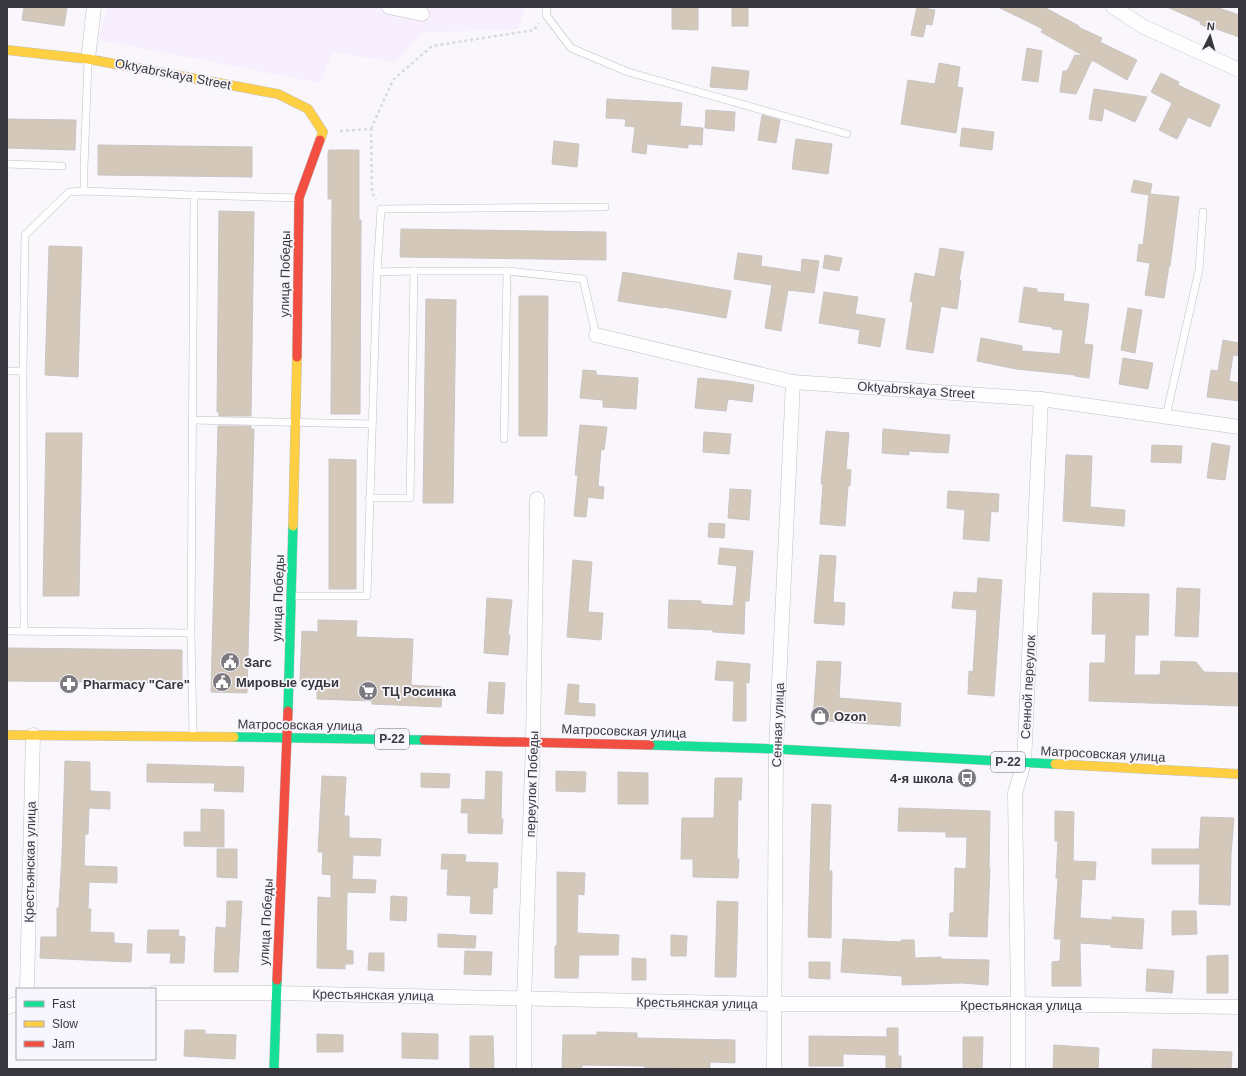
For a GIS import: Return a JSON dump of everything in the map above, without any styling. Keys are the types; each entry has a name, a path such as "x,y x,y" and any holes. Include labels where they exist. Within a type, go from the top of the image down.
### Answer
{"main road":[{"name":"Oktyabrskaya Street","path":"7,50 88,58 278,94 308,109 323,132"},
{"name":"улица Победы","path":"274,1069 287,737 296,422 299,198 323,132"},
{"name":"Матросовская улица","path":"7,735 287,737 776,749 1239,774"}],"street":[{"path":"88,58 94,7"},
{"path":"389,7 422,14"},
{"path":"1113,7 1144,27 1239,70"},
{"name":"Oktyabrskaya Street","path":"596,335 793,382 1041,399 1239,426"},
{"name":"Сенная улица","path":"774,1069 776,749 793,382"},
{"name":"Сенной переулок","path":"1018,1069 1015,793 1024,763 1041,399"},
{"name":"переулок Победы","path":"524,1069 524,999 533,742 537,499"},
{"name":"Крестьянская улица","path":"27,988 33,735"},
{"name":"Крестьянская улица","path":"156,993 276,993 775,1004 1018,1004 1239,1007"}],"lane":[{"path":"547,7 546,15 571,48 628,72 847,134"},
{"path":"84,191 88,58"},
{"path":"7,164 62,166"},
{"path":"24,631 23,371 25,235 69,192 84,191 299,198"},
{"path":"193,736 191,633 194,195"},
{"path":"291,596 367,596 376,272 381,209 605,207"},
{"path":"1166,416 1199,270 1203,212"},
{"path":"369,498 410,498 414,271"},
{"path":"376,272 507,271 583,279 596,335"},
{"path":"504,439 507,271"},
{"path":"7,371 23,371"},
{"path":"192,420 371,424"},
{"path":"7,631 191,633"}],"path":[{"path":"381,209 372,193 371,129 392,80 432,46 534,30 546,15"},
{"path":"323,132 371,129"}],"shaded area":[{"path":"107,7 525,7 518,30 422,32 396,63 333,52 320,83 99,40"}],"building":[{"path":"24,7 67,7 64,26 22,20"},
{"path":"672,7 698,7 698,30 672,29"},
{"path":"732,7 748,7 748,26 732,26"},
{"path":"917,7 935,10 932,25 926,24 923,37 911,35"},
{"path":"998,7 1044,7 1079,26 1078,27 1102,38 1100,42 1137,60 1127,80 1092,60 1076,94 1060,92 1063,71 1067,71 1075,55 1084,56 1041,32 1043,29"},
{"path":"1167,7 1216,7 1239,15 1239,37 1211,27 1211,29 1200,24 1201,22"},
{"path":"1027,48 1042,51 1038,82 1022,80"},
{"path":"939,63 960,67 957,87 963,88 956,133 901,124 908,80 935,84"},
{"path":"712,67 749,71 747,90 710,87"},
{"path":"1161,73 1179,82 1178,85 1220,105 1210,127 1188,117 1177,139 1159,130 1172,103 1151,92"},
{"path":"1094,89 1147,97 1135,122 1104,108 1102,121 1089,119"},
{"path":"607,99 682,103 680,126 703,128 702,145 688,144 688,148 647,144 646,154 632,152 635,127 625,126 626,119 606,118"},
{"path":"706,110 735,112 734,131 705,128"},
{"path":"762,115 780,120 776,143 758,140"},
{"path":"7,119 76,120 75,150 7,148"},
{"path":"962,128 994,132 992,150 960,146"},
{"path":"796,139 832,144 828,174 792,169"},
{"path":"554,141 579,144 577,167 552,164"},
{"path":"98,145 252,147 252,177 98,175"},
{"path":"329,150 359,150 359,220 361,220 360,414 331,414 332,199 328,199"},
{"path":"1134,180 1152,184 1150,194 1179,197 1170,266 1164,298 1145,295 1150,263 1137,261 1139,244 1143,245 1149,195 1131,192"},
{"path":"219,211 254,212 251,416 219,416 219,412 217,412"},
{"path":"401,229 606,232 606,260 400,257"},
{"path":"49,246 82,247 78,377 45,375"},
{"path":"940,248 964,252 959,280 961,281 957,309 941,306 933,353 906,349 913,302 910,301 915,273 935,277"},
{"path":"738,253 762,256 761,266 801,272 802,259 819,261 814,293 788,290 781,331 765,328 772,285 734,279"},
{"path":"825,255 842,258 839,271 823,268"},
{"path":"623,272 731,291 726,318 618,301"},
{"path":"1024,287 1037,289 1037,292 1064,294 1063,301 1089,304 1084,344 1093,345 1089,378 1075,375 1016,369 977,361 981,338 1022,346 1022,351 1060,354 1063,330 1019,322"},
{"path":"824,292 858,297 855,314 885,319 880,347 858,343 860,330 819,323"},
{"path":"519,296 548,296 547,436 519,436"},
{"path":"426,299 456,300 453,503 423,503"},
{"path":"1128,308 1142,310 1135,353 1121,350"},
{"path":"1223,340 1239,343 1237,356 1233,355 1229,381 1239,383 1239,401 1207,397 1211,370 1218,371"},
{"path":"1123,358 1153,363 1148,389 1119,384"},
{"path":"583,370 596,371 596,375 638,378 636,409 603,407 603,400 580,398"},
{"path":"698,378 754,385 752,402 728,399 726,411 695,408"},
{"path":"580,425 607,427 604,450 601,449 598,486 604,487 603,499 588,497 586,517 574,516 578,475 575,475"},
{"path":"218,426 251,426 251,429 254,429 247,693 211,692"},
{"path":"883,429 950,435 948,453 909,451 909,455 882,453"},
{"path":"826,431 849,433 846,469 851,470 850,486 848,486 845,526 820,524 823,484 821,484"},
{"path":"704,432 731,434 729,454 703,452"},
{"path":"46,433 82,433 79,596 43,596"},
{"path":"1212,443 1230,446 1225,480 1207,478"},
{"path":"1152,445 1182,446 1181,463 1151,462"},
{"path":"1066,455 1092,456 1090,507 1125,510 1124,526 1063,521"},
{"path":"329,459 356,460 356,589 329,589"},
{"path":"730,489 751,490 749,520 728,518"},
{"path":"948,491 999,494 998,512 991,511 989,541 963,539 965,510 947,508"},
{"path":"709,523 725,524 724,538 708,537"},
{"path":"720,548 753,551 749,601 745,601 744,634 713,632 713,630 668,628 669,600 701,601 701,604 733,606 737,566 718,564"},
{"path":"820,555 836,556 833,602 845,603 844,625 814,623"},
{"path":"573,560 592,562 588,612 603,613 601,640 567,637"},
{"path":"978,578 1002,580 994,696 968,694 969,671 973,672 977,610 952,608 954,592 977,593"},
{"path":"1177,588 1200,589 1198,637 1175,636"},
{"path":"1093,593 1149,594 1148,635 1135,635 1134,675 1160,675 1161,661 1196,662 1204,672 1239,673 1239,706 1089,701 1090,663 1105,663 1106,634 1092,634"},
{"path":"487,598 512,600 508,635 510,635 508,655 484,653"},
{"path":"318,620 357,621 356,637 413,639 411,685 442,687 441,707 372,704 372,701 317,699 317,681 300,681 302,631 318,632"},
{"path":"7,648 182,650 182,683 7,681"},
{"path":"717,661 750,664 749,683 746,682 746,721 733,721 734,681 715,680"},
{"path":"817,661 841,662 839,698 901,703 900,726 813,720"},
{"path":"489,682 505,683 503,714 487,713"},
{"path":"568,684 579,685 578,703 595,704 595,716 565,714"},
{"path":"65,761 90,762 90,791 110,792 110,809 89,808 88,834 85,834 84,866 117,867 117,883 89,882 88,909 91,909 90,932 114,933 114,943 132,944 131,962 40,958 41,937 57,937 57,908 59,908 62,854"},
{"path":"147,764 244,767 243,792 214,791 215,783 147,782"},
{"path":"486,771 502,772 502,834 468,833 468,813 461,813 462,799 485,800"},
{"path":"556,771 586,772 585,792 556,791"},
{"path":"618,772 648,773 648,804 618,804"},
{"path":"421,773 450,774 449,788 421,787"},
{"path":"322,776 346,777 344,816 349,816 349,838 381,839 380,856 353,855 352,879 376,880 375,893 347,892 346,950 353,951 353,964 345,964 345,969 317,968 318,897 331,898 331,875 322,874 323,852 318,852"},
{"path":"715,778 742,778 741,800 738,800 738,878 693,877 693,859 681,859 682,818 714,818"},
{"path":"812,804 831,805 829,871 832,871 831,938 808,937"},
{"path":"899,808 990,811 990,869 987,937 949,936 950,913 954,913 955,868 966,869 967,837 946,837 946,832 898,831"},
{"path":"201,809 224,810 224,847 184,846 184,832 201,832"},
{"path":"1055,811 1074,812 1073,861 1096,862 1095,880 1082,879 1080,918 1112,920 1112,917 1144,919 1142,949 1080,943 1081,986 1052,986 1052,962 1060,961 1061,939 1054,939 1058,878 1056,878 1058,841 1055,841"},
{"path":"1201,817 1234,818 1231,854 1230,905 1199,904 1200,864 1152,864 1152,849 1199,849"},
{"path":"217,849 237,849 237,878 217,877"},
{"path":"442,854 466,855 465,862 498,863 497,888 493,888 492,914 470,913 471,896 447,895 448,869 441,869"},
{"path":"557,872 585,873 584,895 578,894 577,933 619,935 618,955 579,955 578,978 555,978 555,946 557,946"},
{"path":"391,896 407,897 406,921 390,920"},
{"path":"227,901 242,901 238,972 214,972 216,927 226,928"},
{"path":"717,901 738,902 736,977 715,977"},
{"path":"1172,911 1196,911 1197,934 1172,935"},
{"path":"148,930 179,930 178,936 185,937 184,963 170,963 171,953 147,953"},
{"path":"438,934 476,936 475,948 438,947"},
{"path":"671,935 687,936 686,956 671,956"},
{"path":"843,939 901,942 901,940 914,940 915,958 941,957 942,959 989,960 988,985 962,983 902,985 902,976 841,972"},
{"path":"465,951 492,952 491,975 464,974"},
{"path":"369,953 384,953 384,971 368,970"},
{"path":"1228,955 1228,993 1207,993 1207,956"},
{"path":"632,958 646,959 646,980 632,980"},
{"path":"809,962 830,962 830,979 809,978"},
{"path":"1147,969 1174,971 1172,993 1146,991"},
{"path":"887,1028 898,1028 898,1056 901,1056 901,1069 886,1069 886,1055 843,1054 843,1066 809,1066 809,1036 887,1037"},
{"path":"185,1030 205,1030 205,1034 236,1035 235,1059 184,1056"},
{"path":"597,1032 637,1033 637,1038 735,1040 735,1063 710,1062 710,1069 582,1065 582,1069 562,1069 563,1035 597,1035"},
{"path":"402,1033 438,1034 438,1059 402,1058"},
{"path":"317,1034 343,1035 343,1052 317,1052"},
{"path":"470,1036 493,1036 494,1069 470,1069"},
{"path":"963,1037 983,1037 982,1069 963,1069"},
{"path":"1054,1045 1099,1048 1098,1069 1053,1069"},
{"path":"1153,1049 1232,1052 1231,1069 1152,1068"}],"traffic: fast":[{"path":"288,711 293,526"},
{"path":"234,737 424,740"},
{"path":"650,745 776,749 1055,764"},
{"path":"274,1069 277,980"}],"traffic: slow":[{"path":"7,50 88,59 278,94 308,109 323,132 320,140"},
{"path":"293,526 297,357"},
{"path":"7,735 234,737"},
{"path":"1055,764 1239,774"}],"traffic: jam":[{"path":"297,357 299,198 320,140"},
{"path":"277,980 288,711"},
{"path":"424,740 650,745"}],"place":[{"name":"Загс","path":"230,662"},
{"name":"Мировые судьи","path":"222,682"},
{"name":"Pharmacy \"Care\"","path":"69,684"},
{"name":"ТЦ Росинка","path":"368,691"},
{"name":"Ozon","path":"820,716"},
{"name":"4-я школа","path":"967,778"}]}
